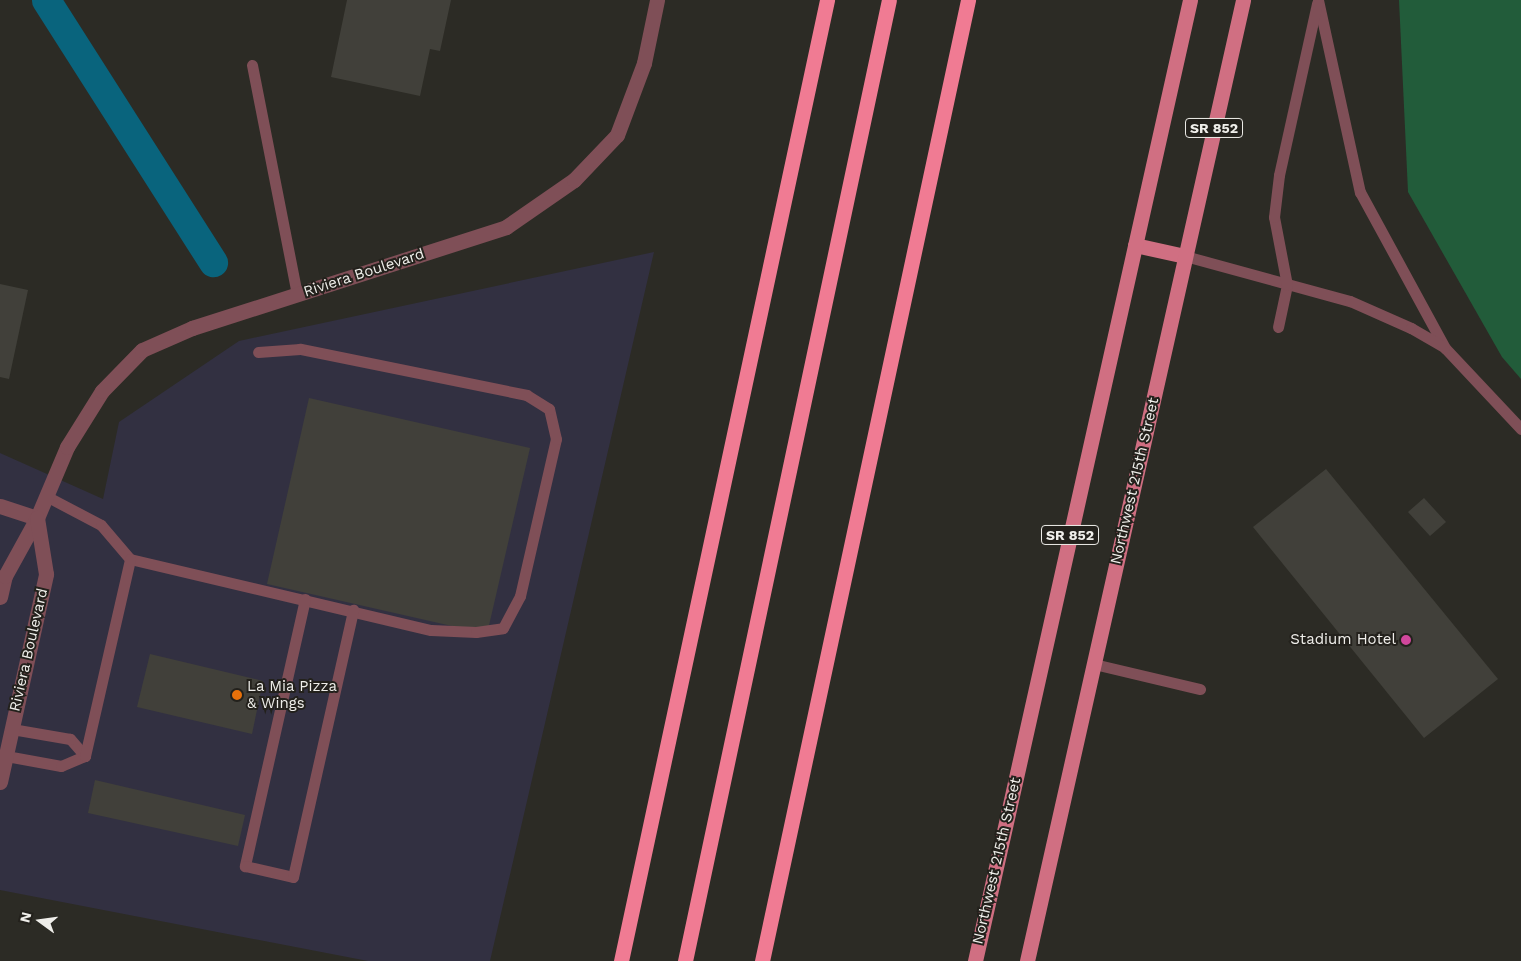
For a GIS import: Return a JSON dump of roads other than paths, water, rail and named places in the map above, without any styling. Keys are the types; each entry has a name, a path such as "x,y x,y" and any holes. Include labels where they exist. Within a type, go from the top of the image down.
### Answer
{"highway":[{"path":"621,961 827,0"},
{"path":"685,961 889,0"},
{"path":"762,961 968,0"}],"main road":[{"name":"Northwest 215th Street","path":"974,961 1190,0"},
{"name":"Northwest 215th Street","path":"1027,961 1243,0"},
{"path":"1135,245 1185,256"}],"street":[{"name":"Riviera Boulevard","path":"0,597 5,576 37,518 67,447 102,391 142,350 192,328 506,228 574,180 617,135 644,63 657,0"},
{"path":"0,506 37,518"},
{"name":"Riviera Boulevard","path":"0,782 46,574 37,518"}],"lane":[{"path":"1278,327 1287,285 1274,217 1279,175 1318,0"},
{"path":"1318,0 1360,192 1445,348 1521,429"},
{"path":"252,65 297,294"},
{"path":"1185,256 1350,301 1410,328 1445,348"},
{"path":"46,496 101,525 130,559 353,610 431,630 476,632 503,628 520,596 556,439 549,409 526,395 300,349 258,352"},
{"path":"85,756 130,559"},
{"path":"305,599 246,866 293,876 353,610"},
{"path":"1094,664 1200,689"},
{"path":"12,729 70,739 85,756"},
{"path":"6,756 60,766 85,756"}],"waterway":[{"path":"46,0 213,262"}],"place":[{"name":"Stadium Hotel","path":"1406,640"},
{"name":"La Mia Pizza & Wings","path":"237,695"}]}
